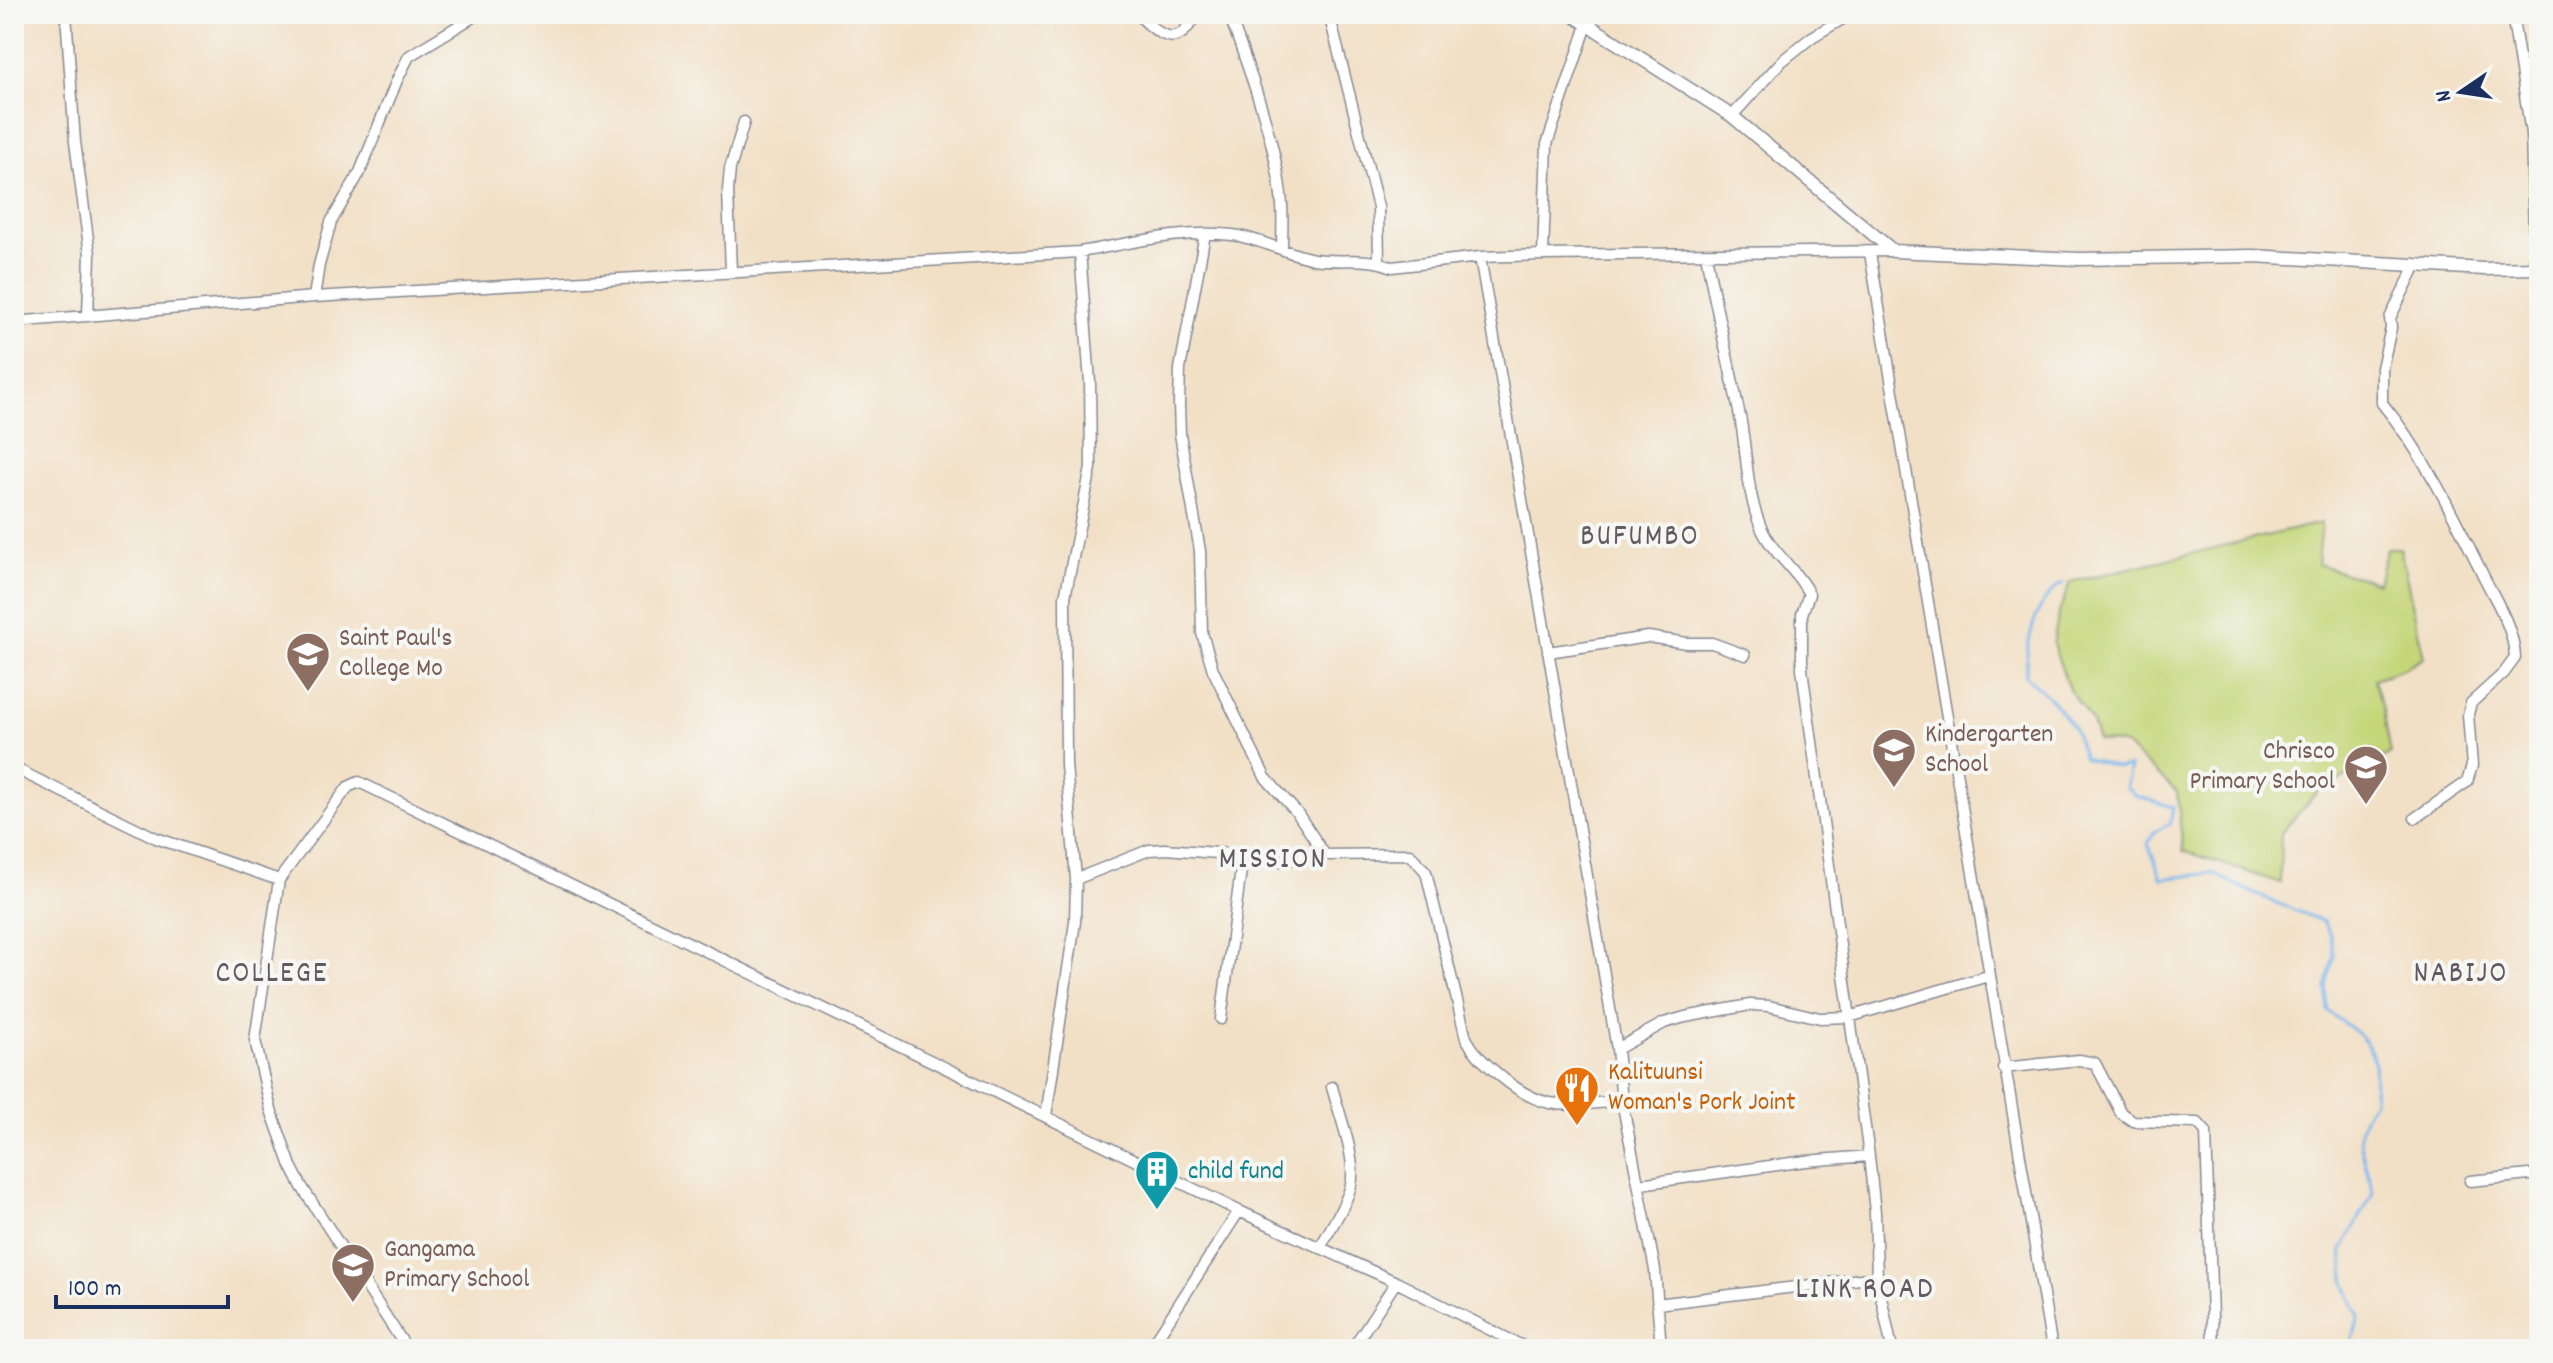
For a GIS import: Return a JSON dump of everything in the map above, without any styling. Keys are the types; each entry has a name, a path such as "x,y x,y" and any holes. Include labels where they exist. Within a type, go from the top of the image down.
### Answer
{"street":[{"path":"66,14 75,142 90,254 88,316"},
{"path":"314,297 331,222 360,172 409,56 478,14"},
{"path":"1137,14 1160,34 1171,38 1178,36 1201,14"},
{"path":"1229,14 1256,89 1277,178 1282,205 1282,249"},
{"path":"1329,14 1378,207 1379,261"},
{"path":"1571,14 1732,116 1893,251"},
{"path":"1732,116 1782,61 1812,37 1851,14"},
{"path":"14,322 314,297 1080,252 1205,234 1242,237 1311,258 1341,262 1379,261 1392,267 1480,257 1893,251 2086,259 2253,256 2484,269 2537,268 2535,133 2512,14"},
{"path":"1543,255 1547,144 1587,25"},
{"path":"731,272 728,190 730,169 744,122"},
{"path":"1205,234 1180,369 1179,404 1180,434 1200,551 1202,633 1213,670 1265,777 1298,814 1325,855"},
{"path":"1046,1116 1075,922 1076,879 1066,765 1064,659 1065,597 1091,468 1090,382 1080,252"},
{"path":"1870,253 2052,1349"},
{"path":"1706,254 1760,526 1779,558 1800,575 1809,594 1802,614 1802,669 1869,1156 1877,1277 1892,1349"},
{"path":"1480,257 1617,1049 1622,1101 1655,1270 1661,1349"},
{"path":"2415,818 2467,782 2472,766 2468,714 2471,703 2504,673 2515,658 2510,631 2455,514 2404,429 2382,403 2382,368 2391,328 2390,318 2416,265"},
{"path":"1548,652 1648,637 1712,643 1745,655"},
{"path":"14,768 156,838 279,880"},
{"path":"407,1349 296,1177 271,1110 255,1040 279,880 348,787 359,782 1239,1211 1396,1282 1528,1349"},
{"path":"1076,879 1149,850 1243,855 1281,861 1325,855 1410,854 1426,872 1466,1038 1475,1055 1504,1080 1535,1100 1557,1105 1622,1101"},
{"path":"1221,1019 1243,855"},
{"path":"1617,1049 1664,1023 1750,1005 1769,1006 1820,1018 1849,1017 1988,976"},
{"path":"2003,1068 2079,1060 2095,1063 2121,1113 2133,1121 2198,1123 2206,1132 2213,1349"},
{"path":"1320,1248 1350,1189 1352,1176 1332,1087"},
{"path":"1640,1184 1806,1161 1869,1156"},
{"path":"2470,1181 2539,1174"},
{"path":"1150,1349 1239,1211"},
{"path":"1657,1304 1877,1277"},
{"path":"1352,1349 1396,1282"}],"green space":[{"path":"2321,523 2317,564 2378,583 2387,548 2400,548 2424,658 2374,679 2391,754 2318,791 2281,833 2280,883 2183,851 2177,792 2125,745 2098,740 2091,720 2069,689 2053,644 2059,613 2070,582"}],"waterway":[{"path":"2063,583 2053,590 2039,611 2027,651 2026,676 2051,699 2073,727 2084,758 2118,768 2130,767 2126,787 2136,796 2173,807 2170,824 2154,832 2148,844 2162,879 2212,873 2324,922 2330,935 2334,955 2326,988 2328,1011 2367,1044 2374,1062 2375,1076 2374,1102 2361,1124 2360,1135 2373,1193 2342,1250 2346,1286 2359,1316 2352,1343 2343,1349"}],"place":[{"name":"Saint Paul's College Mo","path":"308,693"},
{"name":"Kindergarten School","path":"1894,789"},
{"name":"Chrisco Primary School","path":"2366,806"},
{"name":"Kalituunsi Woman's Pork Joint","path":"1577,1127"},
{"name":"child fund","path":"1157,1211"},
{"name":"Gangama Primary School","path":"353,1304"}],"district":[{"name":"BUFUMBO","path":"1640,538"},
{"name":"MISSION","path":"1273,861"},
{"name":"COLLEGE","path":"272,975"},
{"name":"NABIJO","path":"2461,975"},
{"name":"LINK ROAD","path":"1865,1291"}]}
